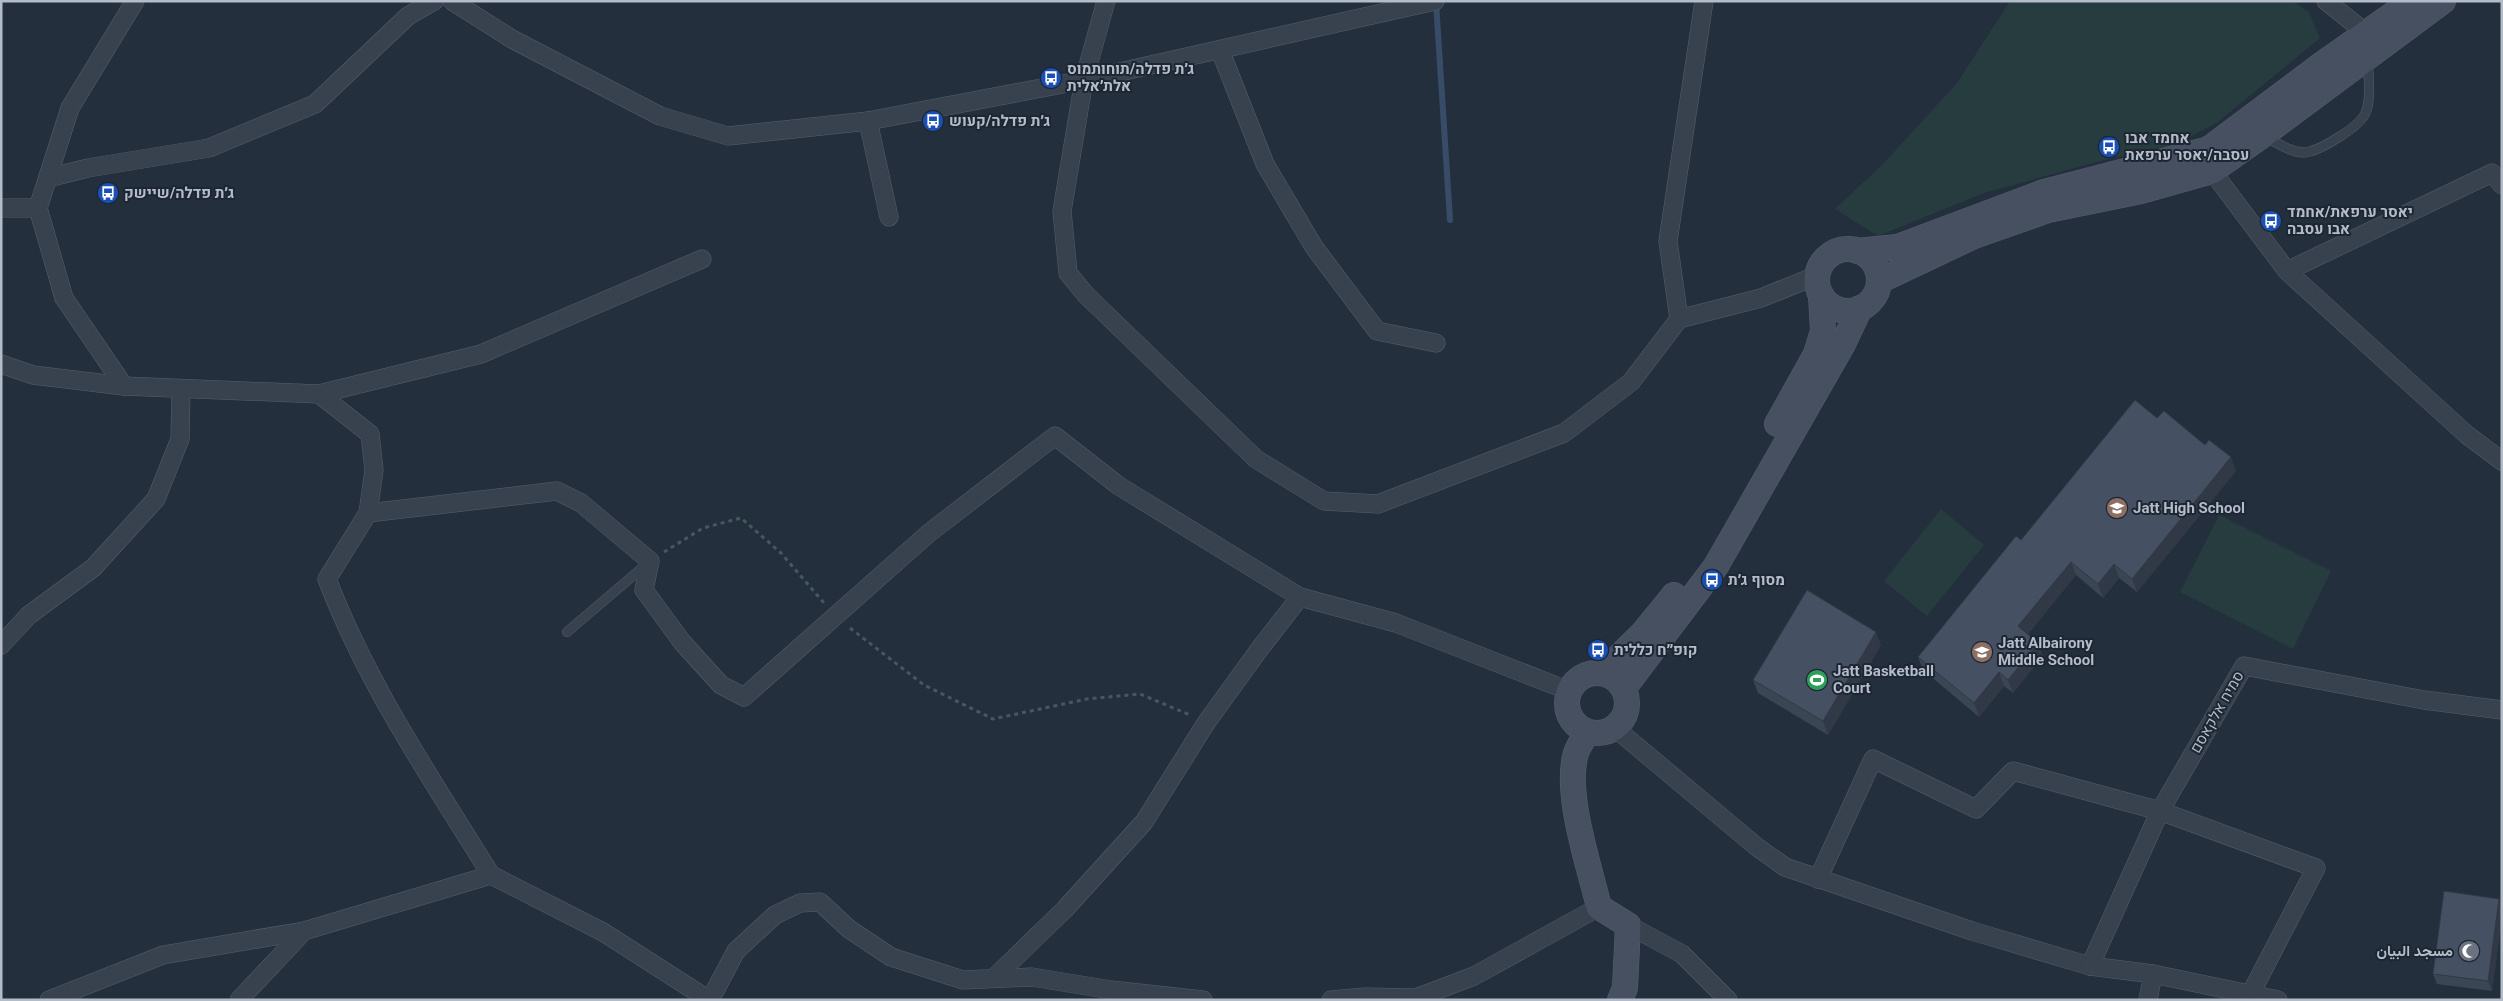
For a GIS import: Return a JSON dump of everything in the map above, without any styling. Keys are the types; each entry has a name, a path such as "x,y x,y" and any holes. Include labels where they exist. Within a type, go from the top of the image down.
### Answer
{"street":[{"path":"124,386 64,298 38,208 70,108 135,1"},
{"path":"48,178 88,168 209,148 315,104 408,16 434,1"},
{"path":"452,1 512,39 660,116 728,136 868,121 1084,80 1435,1"},
{"path":"1106,1 1084,80 1062,211 1068,273 1086,295 1256,459 1324,501 1378,504 1564,433 1631,382 1679,319 1819,285"},
{"path":"1679,319 1668,241 1704,1"},
{"path":"2326,1 2367,45"},
{"path":"1879,281 1974,236 2048,210 2141,191 2212,170 2263,136 2367,45 2412,1"},
{"path":"1602,673 1618,681 1624,688 1627,697 1626,714 1615,728 1597,734 1587,732 1571,720 1567,701 1569,691 1583,676 1602,673 1643,634 1704,558 1816,354 1822,331 1819,285 1827,257 1846,250 1857,251 1898,247 2044,192 2140,169 2209,149 2367,45 2443,1"},
{"path":"1220,50 1265,164 1320,255 1377,332 1436,343"},
{"path":"868,121 889,217"},
{"path":"2212,170 2287,271 2467,434 2502,462"},
{"path":"2287,271 2492,173 2502,185"},
{"path":"1,208 38,208"},
{"path":"1819,285 1827,303 1836,309 1845,311 1860,308 1872,300 1879,281 1873,262 1857,251"},
{"path":"1,364 32,375 124,386 320,394 481,354 702,259"},
{"path":"1624,688 1716,566 1843,344 1860,308"},
{"path":"1,645 29,615 93,568 156,499 180,439 181,389"},
{"path":"320,394 370,434 374,470 368,513 327,579 343,621 378,693 491,875 603,932 710,1000 736,951 775,915 800,903 820,902 849,930 891,957 963,980 1032,977 1111,990 1203,1000"},
{"path":"368,513 557,492 581,503 650,562 644,590 682,642 721,685 744,697 929,533 1055,436 1119,486 1300,598 1396,623 1569,691"},
{"path":"994,978 1065,909 1144,822 1206,723 1260,647 1300,598"},
{"name":"סמיח אלקאסם","path":"2090,966 2160,811 2244,666 2424,700 2502,710"},
{"path":"1615,728 1758,847 1786,867 1972,930 2090,966 2154,974 2278,1000"},
{"path":"1587,732 1576,753 1573,786 1576,810 1599,907 1682,954 1728,1000"},
{"path":"1818,879 1873,759 1976,809 2014,770 2160,811 2316,868 2251,993"},
{"path":"49,1000 163,955 304,932 491,875"},
{"path":"1331,1000 1365,997 1416,998 1474,976 1599,907"},
{"path":"1620,1000 1625,988 1628,925"},
{"path":"239,1000 304,932"},
{"path":"2148,1000 2154,974"}],"lane":[{"path":"2263,136 2285,148 2307,153 2335,140 2352,127 2365,114 2369,87 2367,45"},
{"path":"567,632 650,562"}],"path":[{"path":"650,562 703,528 741,518 781,553 834,616 924,684 993,719 1087,699 1140,694 1206,723"}],"green space":[{"path":"2010,1 2293,1 2309,12 2320,38 2218,122 2175,145 2100,161 1984,193 1878,236 1835,209 1884,163 1957,83"},
{"path":"1941,509 1984,545 1927,616 1884,581"},
{"path":"2219,515 2331,571 2293,649 2180,592"}],"building":[{"path":"2135,400 2157,418 2164,411 2205,445 2209,440 2231,457 2132,579 2114,564 2098,584 2071,562 2018,626 2038,643 2008,680 1999,672 1974,703 1918,657 2016,536 2021,540"},
{"path":"1807,590 1876,632 1823,721 1753,680"},
{"name":"مسجد البيان","path":"2444,891 2499,899 2488,981 2433,974"}],"waterway":[{"path":"1436,2 1450,220"}],"place":[{"name":"ג׳ת פדלה/תוחותמוס אלת׳אלית","path":"1051,78"},
{"name":"ג׳ת פדלה/קעוש","path":"933,121"},
{"name":"אחמד אבו עסבה/יאסר ערפאת","path":"2109,147"},
{"name":"ג׳ת פדלה/שיישק","path":"108,193"},
{"name":"יאסר ערפאת/אחמד אבו עסבה","path":"2271,221"},
{"name":"Jatt High School","path":"2117,508"},
{"name":"מסוף ג׳ת","path":"1712,580"},
{"name":"קופ״ח כללית","path":"1598,650"},
{"name":"Jatt Albairony Middle School","path":"1982,652"},
{"name":"Jatt Basketball Court","path":"1817,680"},
{"name":"مسجد البيان","path":"2469,951"}]}
